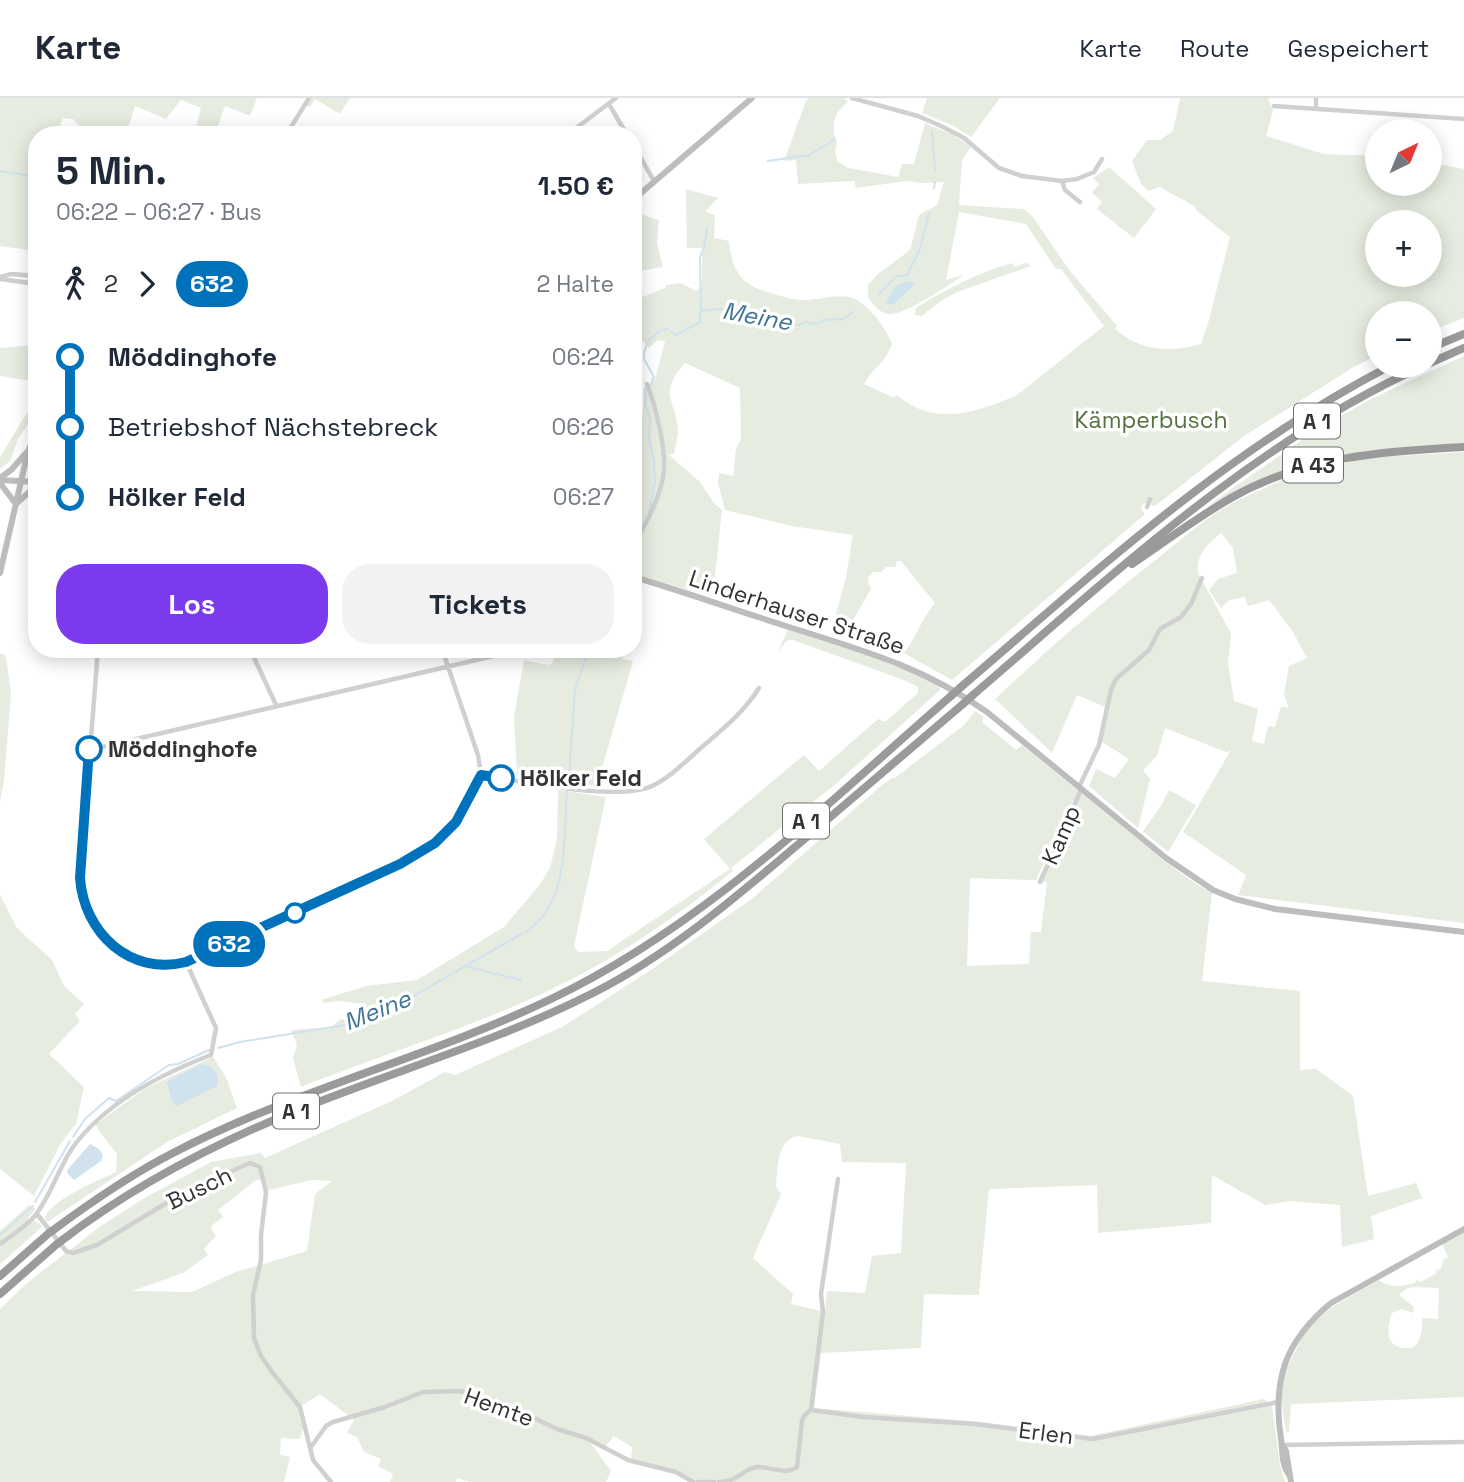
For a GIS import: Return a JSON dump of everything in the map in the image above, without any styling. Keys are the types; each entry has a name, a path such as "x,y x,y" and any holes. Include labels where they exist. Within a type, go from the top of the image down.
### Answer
{"highway":[{"path":"1442,343 1464,334"},
{"path":"1442,358 1464,348"},
{"name":"A 1","path":"0,1276 51,1232 120,1183 206,1137 291,1100 469,1034 547,1001 621,962 668,932 707,904 1163,515 1237,458 1310,410 1368,378"},
{"name":"A 1","path":"1174,529 1267,453 1312,423 1400,378"},
{"name":"A 43","path":"1103,583 1174,529 1268,480 1348,457 1464,447"},
{"name":"A 1","path":"0,1294 93,1217 136,1189 228,1141 311,1104 552,1013 598,991 652,958 728,904 1103,583"}],"main road":[{"path":"642,192 752,98"},
{"path":"0,480 28,450"},
{"path":"0,573 28,450"},
{"path":"0,480 28,482"},
{"path":"0,480 16,504"},
{"path":"16,504 28,492"},
{"name":"Linderhauser Straße","path":"642,580 872,653 925,674 987,712 1166,858 1213,890 1235,899 1287,911 1464,932"},
{"path":"1290,1479 1286,1451 1282,1445 1278,1402 1283,1368 1299,1335 1313,1318 1343,1296 1464,1229"}],"street":[{"path":"292,126 309,98"},
{"path":"579,126 616,98"},
{"path":"852,98 918,116 954,131 1008,173 1062,181 1077,179 1094,173 1102,159"},
{"path":"1316,98 1316,109"},
{"path":"609,104 622,126"},
{"path":"1274,106 1464,119"},
{"path":"642,160 654,181"},
{"path":"1062,181 1065,190 1080,202"},
{"path":"0,278 11,274 28,275"},
{"path":"0,278 28,283"},
{"path":"642,529 652,510 664,470 653,403 647,384"},
{"path":"1147,507 1150,499"},
{"name":"Kamp","path":"1040,882 1099,745 1116,679 1149,650 1160,629 1181,617 1191,604 1202,578"},
{"path":"97,658 80,878 82,895 88,913 106,941 136,960 153,965 186,962 390,869 435,843 456,822 481,775 478,755 445,658"},
{"path":"254,658 276,705"},
{"path":"90,746 102,747 482,658"},
{"path":"481,775 610,793 638,791 676,770 746,708 759,688"},
{"path":"0,1244 37,1214 71,1149 98,1119 144,1086 211,1055 216,1028 186,962"},
{"name":"Busch","path":"37,1214 66,1251 73,1253 97,1245 188,1190 250,1163 260,1167 266,1192 261,1260 253,1295 252,1324 256,1346 272,1372 300,1407 310,1448"},
{"path":"695,1482 732,1481 756,1467 788,1471 794,1470 798,1464 802,1421 811,1410 822,1312 821,1294 838,1179"},
{"name":"Hemte","path":"310,1448 326,1426 333,1422 385,1407 423,1392 461,1391 502,1403 557,1429 586,1438 628,1460 676,1472 695,1482"},
{"name":"Erlen","path":"811,1410 863,1417 975,1424 1093,1439 1278,1402"},
{"path":"1282,1445 1464,1442"},
{"path":"310,1448 317,1468 331,1482"}],"green space":[{"path":"0,98 257,98 250,116 225,106 218,126 196,126 201,108 181,100 166,119 135,106 129,126 80,126 73,119 63,118 60,126 28,126 28,250 0,246"},
{"path":"309,98 350,98 340,114 315,99 310,107 306,105"},
{"name":"Kämperbusch","path":"809,98 843,98 848,101 837,113 834,135 838,162 848,168 898,177 902,164 914,164 925,123 955,136 971,147 962,160 959,205 1024,209 1033,217 1069,270 1117,326 1115,329 1145,346 1178,349 1201,344 1230,237 1194,206 1160,187 1148,191 1141,184 1132,161 1147,140 1160,140 1173,131 1180,98 1268,98 1273,110 1266,136 1324,154 1365,156 1365,196 1442,196 1442,164 1464,169 1464,318 1442,326 1442,301 1365,301 1365,361 1244,436 1155,506 1143,503 1141,509 1145,514 952,680 904,653 935,603 901,561 897,561 895,567 873,572 868,578 871,589 843,637 831,633 846,577 853,535 792,526 725,510 718,483 719,473 733,476 736,449 741,439 740,388 685,363 670,390 678,431 674,454 669,455 700,482 722,510 714,585 711,596 642,576 642,534 651,518 642,527 644,389 655,380 665,341 658,340 649,348 642,340 642,297 665,288 666,285 681,283 696,291 702,285 702,248 687,248 686,189 718,198 705,212 715,215 714,238 729,241 736,270 754,287 797,300 849,297 869,309 881,323 892,344 864,384 894,398 897,395 925,411 956,414 986,407 1017,395 1104,326 1061,269 1056,269 1026,224 959,212 946,280 963,275 903,311 888,314 879,310 868,297 868,285 910,250 919,215 937,205 944,182 907,181 856,188 854,181 798,184 796,160 784,161"},
{"path":"927,98 1000,98 971,137 954,126 922,113"},
{"path":"1109,167 1156,209 1134,238 1097,209 1102,202 1092,193 1099,184 1093,178"},
{"path":"642,215 659,220 657,243 663,267 642,271"},
{"path":"1012,263 1014,267 1026,263 1031,266 957,292 922,316 915,315 916,308 951,288"},
{"path":"28,346 28,381 0,376 0,348"},
{"path":"1464,356 1464,443 1391,448 1321,460 1265,477 1206,507 1318,429 1371,399 1416,378 1442,378 1442,366"},
{"path":"28,413 28,424 19,437 10,461 0,469 0,457"},
{"path":"1464,452 1464,923 1238,895 1246,875 1183,832 1231,750 1226,752 1165,728 1157,756 1143,770 1150,779 1138,828 1089,786 1096,769 1115,778 1129,759 1099,740 1105,707 1077,695 1052,753 995,699 1128,582 1204,521 1232,503 1282,480 1353,461","holes":["1221,533 1233,548 1237,573 1218,579 1209,590 1221,608 1229,600 1245,597 1248,606 1269,600 1293,632 1307,658 1289,666 1284,694 1289,708 1281,707 1275,727 1268,726 1264,744 1252,741 1258,709 1234,701 1228,663 1231,633 1199,575 1200,556"]},
{"path":"788,629 871,656 932,681 941,689 838,782 731,868 733,871 690,905 622,951 520,1004 301,1087 293,1058 297,1045 291,1030 331,1027 341,1019 355,1022 370,1018 365,1004 338,1001 324,1003 321,1000 366,986 417,980 504,927 539,886 550,868 557,839 558,790 606,797 574,946 578,952 607,951 730,869 704,839 804,755 819,771 878,719 885,722 918,693 918,687 904,680 793,640 786,641 777,654"},
{"path":"0,653 6,656 11,694 0,802"},
{"path":"554,658 622,658 633,661 595,786 517,775 514,717 524,660 548,665"},
{"path":"975,711 984,717 982,722 1016,750 1022,745 1162,859 1212,893 1202,981 1300,991 1300,1070 1316,1069 1353,1096 1368,1196 1416,1183 1422,1198 1371,1216 1374,1239 1342,1247 1340,1205 1290,1201 1265,1205 1212,1175 1211,1223 1098,1233 1097,1185 989,1189 979,1295 924,1294 921,1348 821,1353 814,1408 981,1422 1090,1436 1264,1399 1272,1406 1285,1482 690,1482 675,1472 631,1461 632,1447 614,1436 605,1447 589,1441 611,1471 606,1482 470,1482 457,1478 456,1482 390,1482 393,1474 378,1466 381,1459 364,1452 357,1437 347,1433 354,1420 320,1394 301,1406 304,1425 300,1439 281,1438 280,1455 290,1457 284,1482 0,1482 0,1309 27,1283 102,1225 211,1162 261,1153 265,1158 394,1100 445,1072 455,1075 562,1027 654,968 753,898 882,785 964,725","holes":["1074,799 1077,807 1040,882 1047,882 1041,932 1031,932 1029,964 967,966 970,878 1036,880","798,1136 840,1144 842,1162 906,1163 901,1253 872,1256 865,1293 827,1291 825,1312 791,1304 793,1294 753,1258 781,1194 776,1186 778,1164 782,1149","256,1180 264,1180 265,1191 311,1180 332,1181 315,1194 307,1251 236,1272 192,1292 132,1291 183,1273 208,1255 204,1249 216,1236 210,1227 223,1217 218,1210"]},
{"path":"1169,790 1196,805 1168,852 1143,831"},
{"path":"0,895 17,928 52,960 64,986 84,1004 75,1014 80,1021 49,1054 84,1087 76,1124 61,1143 34,1196 0,1169"},
{"path":"213,1057 226,1077 237,1108 167,1142 46,1221 45,1217 57,1203 116,1172 117,1154 96,1124 146,1088"},
{"path":"29,1205 36,1209 27,1219 40,1223 42,1227 0,1264 0,1231"},
{"path":"1464,1232 1464,1397 1291,1404 1289,1432 1286,1432 1281,1398 1283,1383 1287,1368 1304,1334 1332,1307 1379,1280 1388,1285 1401,1286 1415,1283 1417,1279 1420,1282 1436,1274 1435,1271 1441,1268 1444,1259 1448,1257 1442,1244","holes":["1413,1287 1439,1288 1438,1319 1422,1318 1422,1329 1414,1347 1405,1348 1393,1344 1388,1330 1392,1313 1402,1309 1413,1313 1414,1307 1399,1295"]}],"water":[{"path":"909,281 916,283 893,305 885,303 896,285"},
{"path":"202,1064 215,1072 217,1086 177,1106 171,1099 167,1082"},
{"path":"90,1144 103,1155 101,1161 74,1180 67,1173 68,1169"}],"waterway":[{"name":"Meine","path":"932,131 935,171"},
{"path":"768,161 809,155 834,140"},
{"path":"0,171 28,176"},
{"name":"Meine","path":"934,188 935,182"},
{"name":"Meine","path":"879,294 897,276 907,275 920,249 929,213"},
{"path":"701,313 700,257 707,229"},
{"name":"Meine","path":"672,332 676,335 700,322 700,314 704,310 734,308 799,325 805,322 817,324 824,320 843,319 853,312"},
{"name":"Meine","path":"651,384 654,377 644,359 644,353 648,341 661,330 668,329"},
{"name":"Meine","path":"645,388 655,482 649,512"},
{"name":"Meine","path":"569,777 575,689 586,658"},
{"name":"Meine","path":"526,932 540,919 557,887 562,869 567,792"},
{"name":"Meine","path":"218,1048 357,1023 391,1009 523,933"},
{"path":"468,967 521,980"},
{"name":"Meine","path":"73,1137 85,1119 109,1098 116,1101 169,1065 178,1064 209,1050"},
{"name":"Meine","path":"35,1202 70,1141"},
{"name":"Meine","path":"0,1235 33,1206"}],"bus line":[{"name":"632","path":"89,749 80,878 82,895 88,913 106,941 136,960 153,965 186,962 223,947 400,864 435,843 456,822 481,775 501,778"}],"place":[{"name":"Möddinghofe","path":"89,749"},
{"name":"Hölker Feld","path":"501,778"}]}
